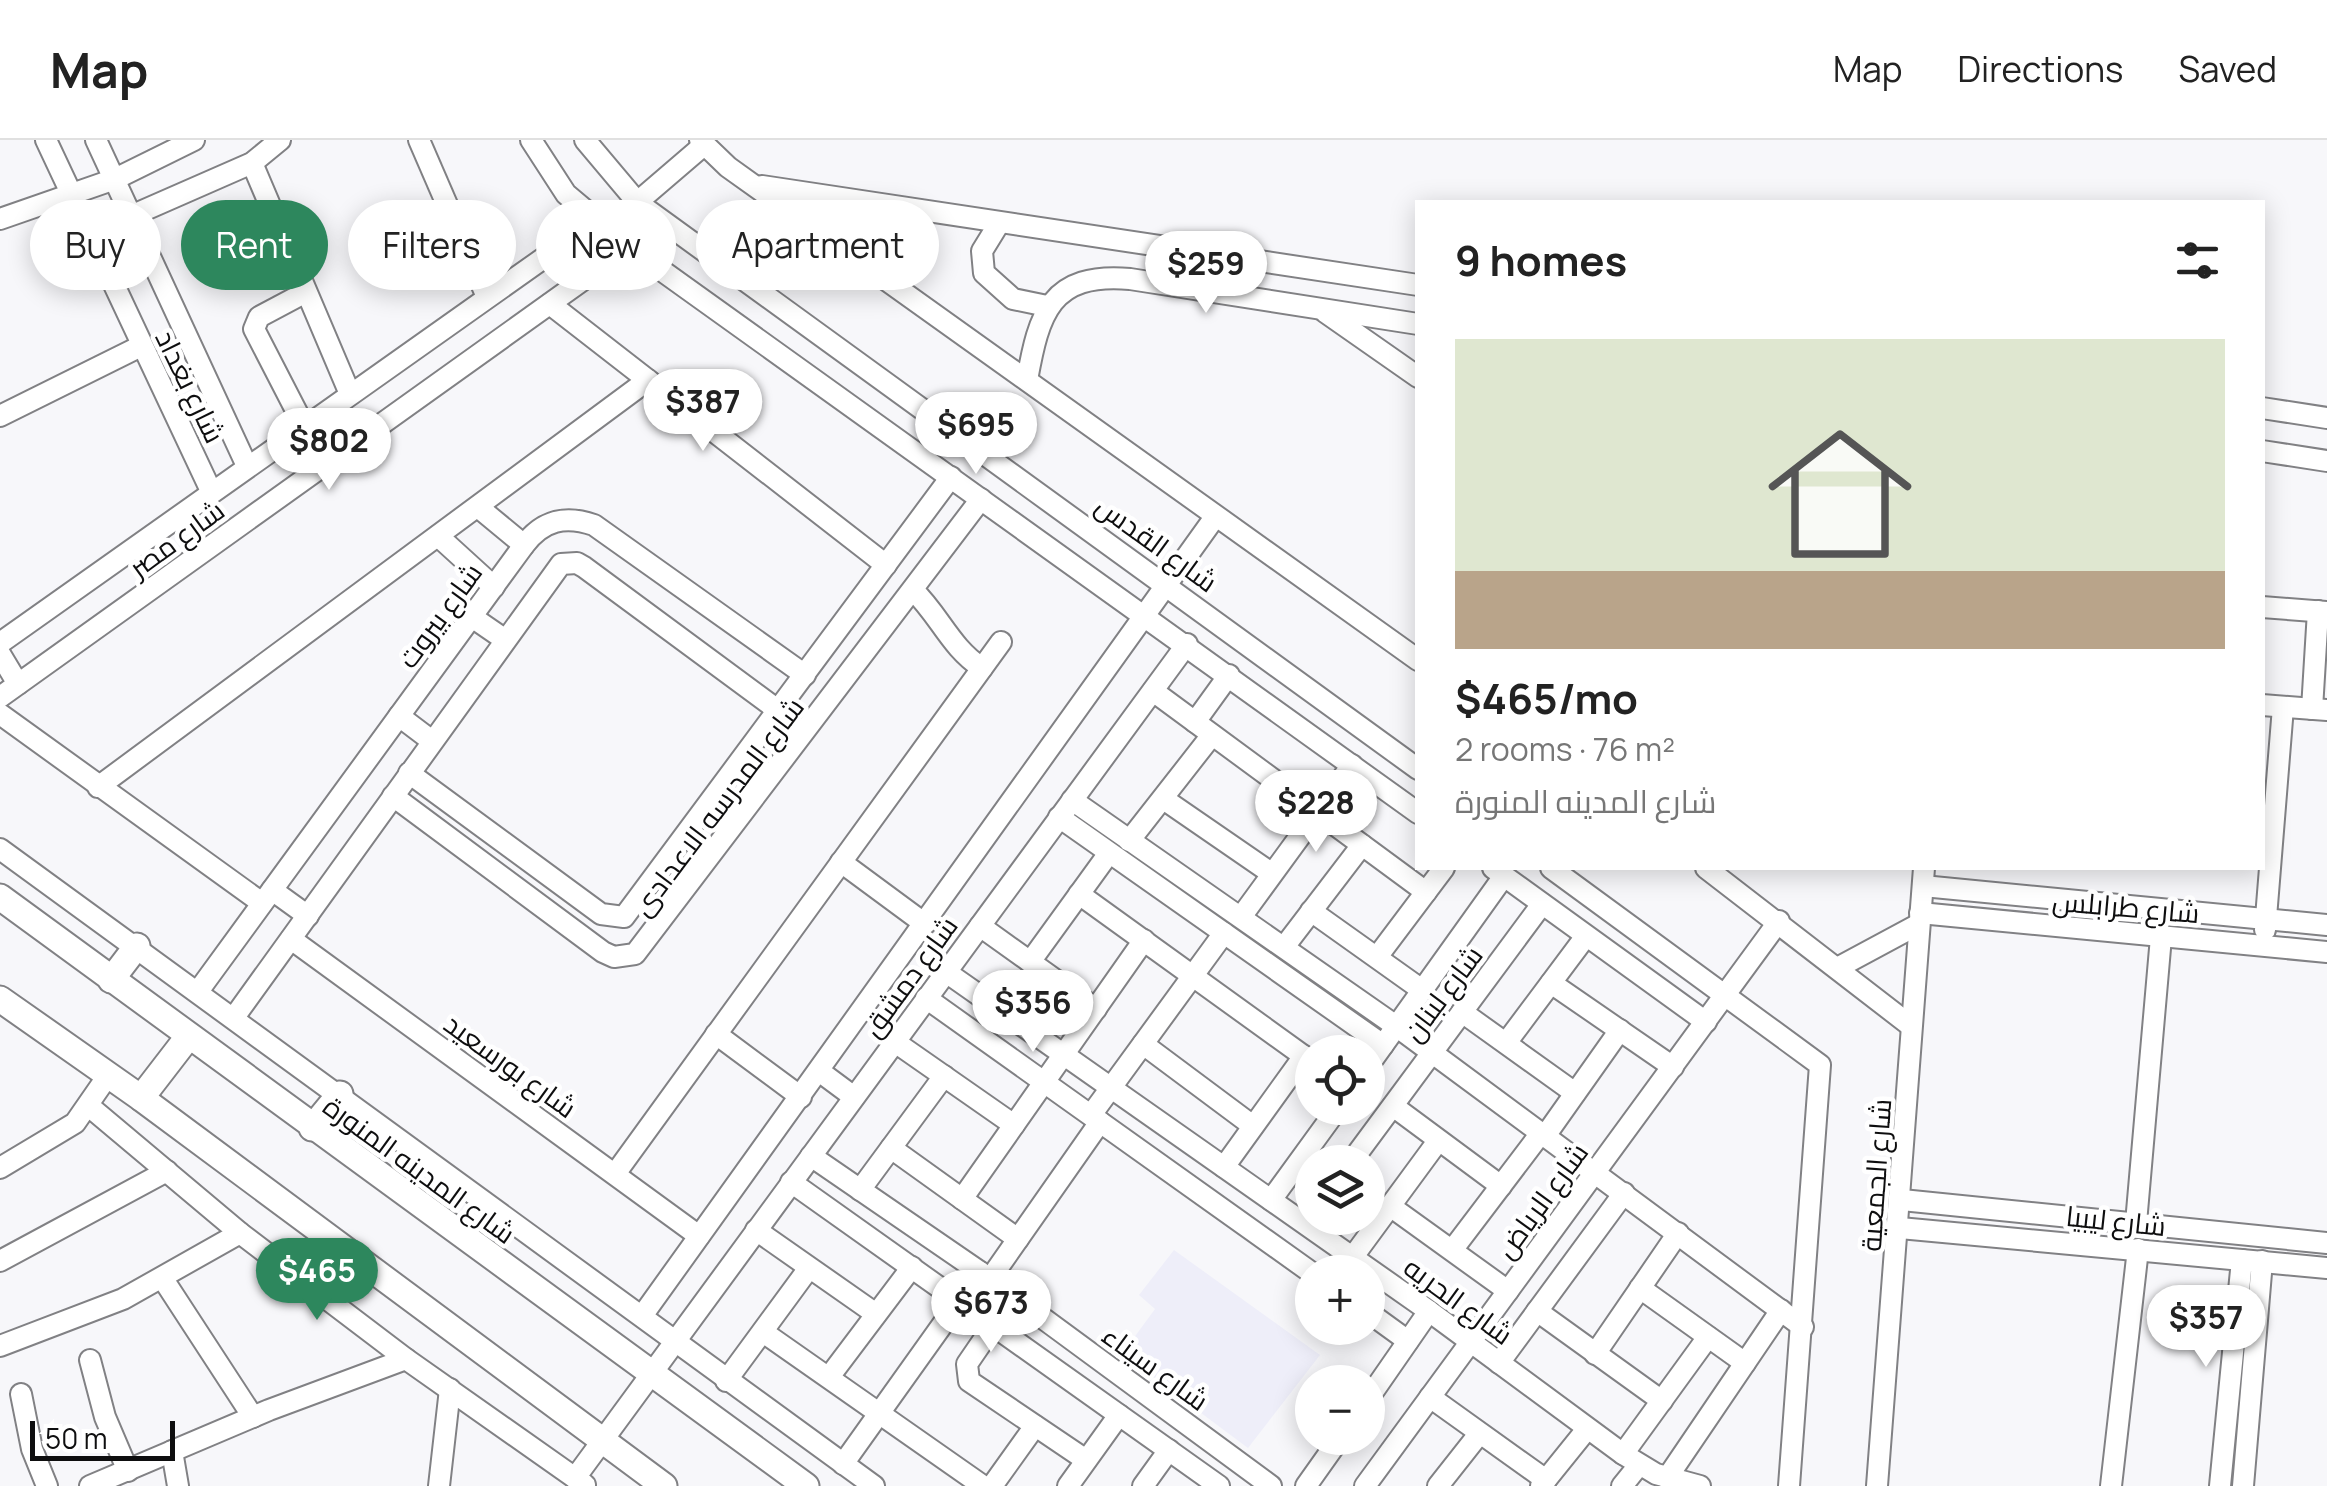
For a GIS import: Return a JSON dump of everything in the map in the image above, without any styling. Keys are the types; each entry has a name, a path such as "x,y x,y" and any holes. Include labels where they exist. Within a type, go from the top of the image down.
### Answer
{"main road":[{"name":"شارع المدينه المنورة","path":"0,897 806,1486"},
{"path":"111,980 138,946"},
{"path":"0,999 109,1074 664,1486"},
{"path":"141,1098 188,1037"},
{"path":"312,1128 340,1094"}],"street":[{"name":"شارع بغداد","path":"46,140 211,491"},
{"name":"شارع بغداد","path":"96,140 124,200"},
{"path":"0,219 114,179 194,140"},
{"path":"161,203 252,163 280,140"},
{"path":"419,140 487,297"},
{"name":"شارع القدس","path":"584,140 635,200"},
{"path":"537,142 573,200"},
{"name":"شارع مصر","path":"642,200 702,142"},
{"name":"شارع القدس","path":"702,142 756,186 1415,658"},
{"path":"252,163 350,394"},
{"path":"756,186 1415,285"},
{"path":"998,224 982,251 984,273 1013,299 1047,306"},
{"name":"شارع القدس","path":"676,231 1415,767"},
{"name":"شارع مصر","path":"0,643 536,266"},
{"path":"1027,380 1039,318 1047,306 1060,293 1078,285 1112,278 1415,324"},
{"name":"شارع بغداد","path":"161,279 247,466"},
{"path":"676,281 1415,810"},
{"name":"شارع مصر","path":"0,698 569,290"},
{"path":"304,426 254,330 259,317 306,292"},
{"path":"550,304 886,565"},
{"path":"1320,309 1415,375"},
{"path":"0,416 141,346"},
{"path":"98,787 648,380"},
{"path":"2265,408 2327,418"},
{"path":"2265,451 2327,460"},
{"name":"شارع المدرسه الاعدادى","path":"410,773 602,914 616,918 630,912 951,476"},
{"name":"شارع المدرسه الاعدادى","path":"393,796 603,952 625,958 636,954 981,499"},
{"path":"478,507 524,545"},
{"name":"شارع دمشق","path":"642,1316 1215,516"},
{"name":"شارع بيروت","path":"199,990 524,545 545,525 561,520 594,526 805,675"},
{"path":"438,536 494,586"},
{"path":"234,1016 554,569 577,562 779,711"},
{"path":"913,590 936,614 951,643 982,668"},
{"path":"2264,946 2272,706 2319,710 2322,611 2265,607"},
{"path":"472,616 504,639"},
{"path":"615,1174 1001,642"},
{"name":"شارع دمشق","path":"580,1482 602,1441 650,1374 1186,644"},
{"path":"0,654 18,684"},
{"path":"1194,722 1229,675"},
{"path":"1153,692 1426,892"},
{"path":"0,714 98,787 267,896 308,916"},
{"path":"399,716 432,741"},
{"path":"1129,841 1165,800 1212,735"},
{"path":"1241,916 1352,765"},
{"path":"1072,800 1396,1026 1804,1327"},
{"path":"1165,800 1272,873"},
{"path":"1059,818 1369,1035"},
{"path":"1284,946 1362,845"},
{"path":"0,848 874,1486"},
{"path":"1030,962 1109,853"},
{"path":"841,862 925,924"},
{"path":"1376,957 1442,870"},
{"path":"1554,870 1816,1060 1822,1072 1789,1486"},
{"path":"1709,870 1911,1026"},
{"path":"1505,876 1706,1022"},
{"name":"شارع لبنان","path":"1385,1042 1505,876"},
{"name":"شارع طرابلس","path":"1924,877 2041,898 2327,925"},
{"name":"شارع الجمعية","path":"1877,1486 1900,1228 1924,877"},
{"path":"1079,894 1295,1050"},
{"path":"2038,925 2041,898"},
{"name":"شارع لبنان","path":"1363,1145 1542,904"},
{"path":"1311,911 1422,990"},
{"path":"1839,967 1920,918"},
{"name":"شارع طرابلس","path":"1920,918 2327,952"},
{"name":"شارع الرياض","path":"1365,1486 1778,921"},
{"path":"980,926 1096,1009"},
{"path":"844,1464 959,1301 1018,1239 1096,1119 1111,1088 1224,933"},
{"path":"1506,1044 1586,936"},
{"path":"2136,1223 2161,937"},
{"name":"شارع بورسعيد","path":"291,939 699,1236"},
{"path":"962,1199 1144,940"},
{"name":"شارع الحريه","path":"946,972 1204,1154 1295,1212"},
{"path":"1551,983 1673,1067"},
{"path":"926,998 1295,1261"},
{"path":"1462,1012 1576,1093"},
{"path":"1453,1250 1576,1093 1620,1030"},
{"path":"716,1034 800,1097"},
{"path":"895,1042 1014,1125"},
{"path":"1142,1044 1254,1126"},
{"path":"819,1071 854,1097"},
{"path":"0,1168 58,1137 90,1107 109,1074"},
{"path":"1224,1167 1295,1075"},
{"path":"860,1190 944,1076"},
{"path":"1392,1106 1501,1186"},
{"path":"90,1107 240,1234 406,1360 580,1482"},
{"path":"1272,1200 1326,1125"},
{"path":"1354,1255 1438,1141"},
{"path":"891,1148 1018,1239"},
{"path":"1184,1182 1204,1154"},
{"name":"شارع سيناء","path":"811,1156 984,1276 1270,1486"},
{"path":"0,1261 167,1172"},
{"path":"792,1182 1219,1486"},
{"path":"1499,1362 1624,1193"},
{"name":"شارع ليبيا","path":"1902,1200 2327,1243"},
{"path":"1390,1206 1508,1291"},
{"path":"2092,1244 2095,1219"},
{"name":"شارع ليبيا","path":"1900,1228 2327,1268"},
{"path":"756,1230 876,1314"},
{"path":"1596,1354 1678,1233"},
{"path":"0,1346 81,1317 163,1279 240,1234"},
{"name":"شارع الحريه","path":"1327,1235 1349,1255"},
{"path":"2111,1486 2138,1250"},
{"path":"2220,1486 2252,1260"},
{"path":"2244,1486 2252,1260"},
{"path":"828,1377 912,1267"},
{"path":"726,1381 809,1268"},
{"path":"163,1279 253,1417"},
{"name":"شارع الحريه","path":"1385,1281 1631,1460 1667,1478 1700,1486"},
{"path":"1640,1288 1745,1363"},
{"path":"1667,1478 1781,1310"},
{"path":"1385,1374 1428,1312"},
{"path":"1537,1312 1662,1401"},
{"path":"1385,1324 1408,1341"},
{"path":"994,1326 968,1364 966,1376 972,1385 1086,1460"},
{"path":"763,1332 983,1486"},
{"path":"1622,1486 1662,1401 1708,1337"},
{"path":"1057,1371 1078,1344"},
{"path":"90,1360 105,1417 128,1471"},
{"path":"90,1486 253,1417 406,1360"},
{"path":"439,1486 450,1389"},
{"path":"21,1394 32,1448 47,1486"},
{"path":"1430,1398 1544,1483 1587,1430"},
{"path":"1068,1486 1119,1415"},
{"path":"992,1486 1035,1426"},
{"path":"2225,1431 2248,1431"},
{"path":"1438,1486 1480,1434"},
{"path":"1143,1486 1168,1450"},
{"path":"172,1452 178,1486"},
{"path":"1306,1486 1328,1455"}],"shaded area":[{"path":"1174,1250 1295,1337 1295,1345 1306,1345 1320,1355 1312,1365 1295,1365 1295,1387 1248,1448 1122,1354 1155,1309 1139,1295"}]}
